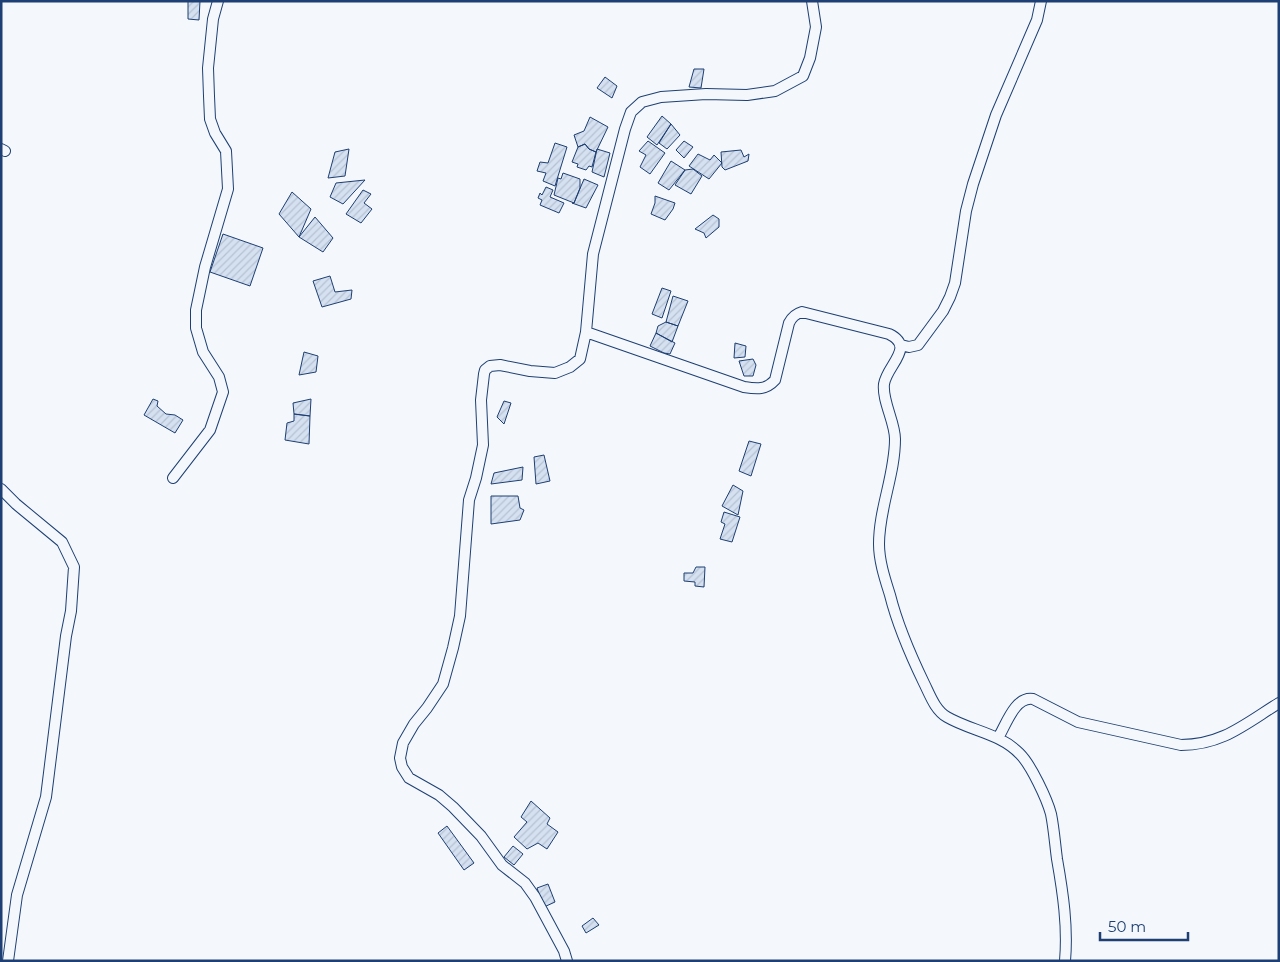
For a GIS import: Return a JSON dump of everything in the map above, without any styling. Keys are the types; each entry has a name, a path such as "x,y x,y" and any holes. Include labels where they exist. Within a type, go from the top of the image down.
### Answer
{"street":[{"path":"173,478 210,430 222,392 219,377 202,352 196,328 196,310 205,267 228,189 226,151 215,133 210,119 208,68 213,19 218,1"},
{"path":"567,961 564,950 525,883 502,865 481,836 453,807 439,795 409,778 402,767 400,758 403,744 414,724 432,702 443,684 454,648 460,616 469,500 483,445 481,400 485,370 490,366 500,365 530,371 555,373 570,367 580,358 586,332 592,254 631,112 642,102 661,97 706,94 747,95 775,91 803,76 810,58 816,27 812,1"},
{"path":"901,345 909,347 918,346 943,311 950,297 955,283 966,211 973,184 996,115 1037,20 1041,1"},
{"path":"586,332 744,387 755,388 770,386 775,380 789,324 796,314 802,312 888,334 899,340 901,345 900,351 884,383 895,437 893,463 880,529 880,559 899,628 935,705 940,712 952,720 998,738 1021,754 1042,790 1050,814 1064,900 1065,961"},
{"path":"1,489 62,542 74,567 71,611 66,636 46,797 17,895 8,961"},
{"path":"998,738 1015,708 1027,698 1078,722 1180,745 1194,745 1224,738 1279,703"}],"building":[{"path":"188,1 200,1 199,20 188,19"},
{"path":"694,69 704,69 701,88 689,87"},
{"path":"605,77 617,86 612,98 597,88"},
{"path":"662,116 671,124 657,145 647,137"},
{"path":"590,117 608,127 596,152 589,149 585,144 578,147 574,135 584,131"},
{"path":"671,124 680,135 667,149 659,143"},
{"path":"648,141 665,153 650,174 640,167 646,155 639,151"},
{"path":"684,141 693,147 684,158 676,150"},
{"path":"555,143 567,147 555,186 543,181 546,173 537,171 540,162 548,163"},
{"path":"585,144 589,149 596,152 592,167 589,166 586,170 577,167 578,164 572,162 578,147"},
{"path":"349,149 345,176 328,178 335,152"},
{"path":"597,149 610,153 604,177 592,172"},
{"path":"741,150 744,157 749,154 748,161 725,170 722,167 721,152"},
{"path":"698,154 710,160 714,155 722,163 709,179 689,166"},
{"path":"671,161 685,170 669,190 658,183"},
{"path":"693,169 702,176 691,194 675,185 685,170"},
{"path":"563,173 580,179 580,188 574,203 554,195 558,178 561,179"},
{"path":"584,179 598,185 586,208 572,203 574,203"},
{"path":"365,180 343,204 330,197 336,183"},
{"path":"546,187 553,190 550,197 564,203 559,213 540,205 542,200 538,198"},
{"path":"363,190 371,194 364,203 372,209 361,223 346,214"},
{"path":"292,192 311,209 299,237 279,214"},
{"path":"655,196 675,203 665,220 651,214 655,203"},
{"path":"713,215 719,219 719,227 706,238 704,233 695,229"},
{"path":"315,217 333,238 323,252 299,237"},
{"path":"223,234 263,248 250,286 210,272"},
{"path":"330,276 335,292 352,290 351,299 322,307 313,281"},
{"path":"662,288 671,291 662,318 652,314"},
{"path":"673,296 688,301 678,326 666,322"},
{"path":"666,322 678,326 672,342 656,333 658,326"},
{"path":"656,333 675,343 670,354 650,346"},
{"path":"735,343 746,346 745,357 734,358"},
{"path":"304,352 318,356 316,372 299,375"},
{"path":"753,359 756,365 753,376 744,376 739,361"},
{"path":"153,399 158,401 157,406 166,414 175,415 183,420 175,433 144,415"},
{"path":"311,399 310,416 294,414 293,403"},
{"path":"504,401 511,403 504,424 497,417"},
{"path":"294,414 310,416 309,444 285,440 287,423 294,421"},
{"path":"749,441 761,444 751,476 739,471"},
{"path":"544,455 550,481 536,484 534,457"},
{"path":"523,467 522,480 491,484 494,473"},
{"path":"733,485 743,491 738,515 722,506"},
{"path":"491,496 518,496 520,508 524,510 520,520 491,524"},
{"path":"724,512 740,517 732,542 720,539 725,524 721,522"},
{"path":"696,567 705,567 704,587 695,586 695,582 684,581 684,573 693,573"},
{"path":"531,801 550,818 547,824 558,832 547,849 538,843 527,849 514,837 527,822 521,817"},
{"path":"447,826 474,863 464,870 438,833"},
{"path":"513,846 523,854 514,865 504,857"},
{"path":"548,884 555,902 544,907 537,888"},
{"path":"593,918 599,925 586,933 582,926"}]}
